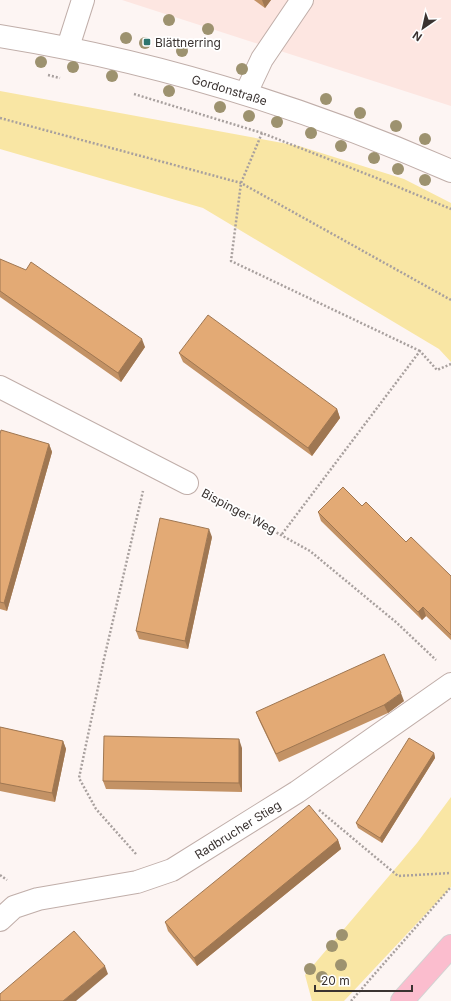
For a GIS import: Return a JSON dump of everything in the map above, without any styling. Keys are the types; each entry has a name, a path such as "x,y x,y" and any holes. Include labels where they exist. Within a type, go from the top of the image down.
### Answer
{"main road":[{"path":"402,1001 451,946"}],"street":[{"path":"68,47 83,0"},
{"path":"246,93 262,59 302,0"},
{"name":"Gordonstraße","path":"0,36 68,47 246,93 393,146 451,171"},
{"path":"0,387 187,483"},
{"name":"Radbrucher Stieg","path":"0,920 14,907 38,898 137,882 172,870 297,792 451,684"}],"path":[{"path":"42,74 65,79"},
{"path":"126,92 262,133 451,209"},
{"path":"0,118 241,183 451,300"},
{"path":"262,133 241,183 231,261 420,351 437,370 451,364"},
{"path":"282,534 420,351"},
{"path":"150,464 104,658 80,778 96,809 156,876"},
{"name":"Bispinger Weg","path":"187,483 282,534 310,551 397,623 440,664"},
{"path":"297,792 398,876 451,873"},
{"path":"351,1001 451,887"}],"shaded area":[{"path":"122,0 451,0 451,106"},
{"path":"0,91 299,146 404,179 451,203 451,362 439,349 203,208 0,149"},
{"path":"451,797 451,887 344,1001 312,1001 305,975 417,843"}],"building":[{"path":"0,259 26,270 31,262 142,339 118,373 0,291"},
{"path":"208,315 337,409 308,448 179,353"},
{"path":"1,430 49,444 4,603 0,602"},
{"path":"343,487 362,506 366,502 406,542 411,537 451,576 451,635 423,607 418,612 318,512"},
{"path":"160,518 209,529 185,641 136,631"},
{"path":"384,654 401,693 384,705 276,754 256,712"},
{"path":"0,727 63,741 52,793 0,783"},
{"path":"104,736 239,739 239,783 103,781"},
{"path":"409,738 434,753 380,838 356,823"},
{"path":"309,805 338,840 194,958 165,922"},
{"path":"74,931 105,966 63,1001 0,1001 0,994"}],"place":[{"name":"Blättnerring","path":"147,42"}]}
